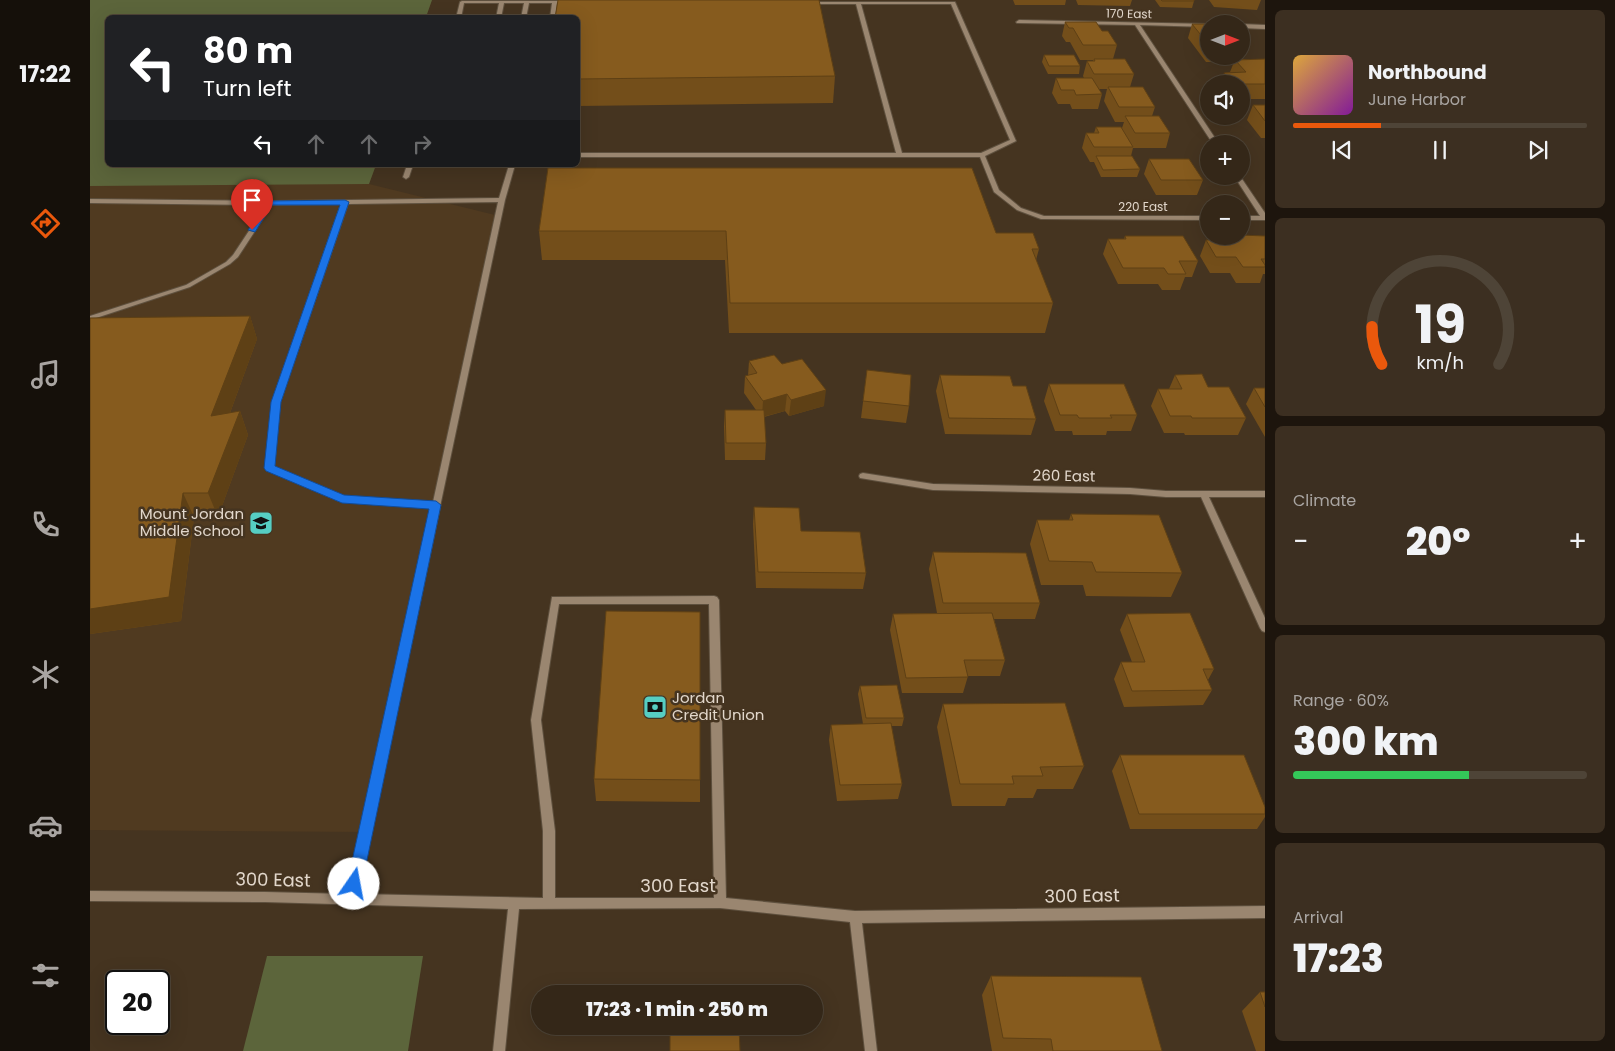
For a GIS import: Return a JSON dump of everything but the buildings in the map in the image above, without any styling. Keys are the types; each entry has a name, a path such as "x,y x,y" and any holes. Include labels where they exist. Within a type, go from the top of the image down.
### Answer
{"street":[{"path":"459,15 462,2 574,2"},
{"path":"499,15 502,2"},
{"path":"524,15 527,2"},
{"path":"553,15 555,2"},
{"path":"580,155 982,155 1013,141 953,3 799,3"},
{"path":"858,3 899,155"},
{"name":"170 East","path":"1019,22 1200,25"},
{"path":"1137,24 1210,135"},
{"path":"1250,26 1265,27"},
{"name":"220 East","path":"982,155 996,191 1019,209 1043,218 1200,218"},
{"path":"406,177 409,167"},
{"path":"351,899 502,200 511,167"},
{"path":"1243,185 1265,218"},
{"path":"90,201 270,203 502,200"},
{"path":"345,202 276,402 270,468 342,499 436,505"},
{"path":"90,318 188,286 228,263 236,256 270,203"},
{"path":"1250,218 1265,218"},
{"name":"260 East","path":"863,476 934,487 1130,491 1204,495 1265,494"},
{"path":"1204,495 1265,628"},
{"path":"549,904 549,831 536,720 555,600 714,600 720,903"},
{"name":"300 East","path":"90,896 351,899 514,904 720,903 856,917 1265,912"},
{"path":"500,1051 514,904"},
{"path":"856,917 871,1051"}],"shaded area":[{"name":"Mount Jordan Middle School","path":"90,0 432,0 427,15 105,15 105,167 375,167 369,184 495,215 370,832 90,830"}],"green space":[{"path":"90,0 432,0 427,15 105,15 105,167 375,167 369,184 90,186"},
{"path":"267,956 423,956 408,1051 243,1051"}],"place":[{"name":"Mount Jordan Middle School","path":"261,523"},
{"name":"Jordan Credit Union","path":"655,707"}],"route":[{"path":"252,230 270,203 345,202 276,402 270,468 342,499 436,505 354,884"}]}
